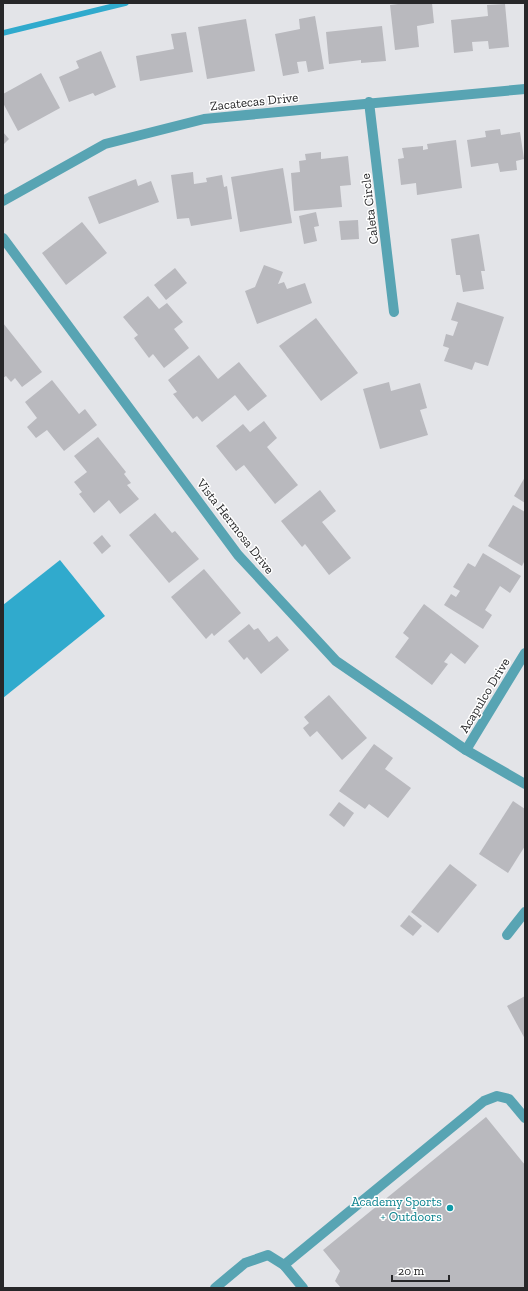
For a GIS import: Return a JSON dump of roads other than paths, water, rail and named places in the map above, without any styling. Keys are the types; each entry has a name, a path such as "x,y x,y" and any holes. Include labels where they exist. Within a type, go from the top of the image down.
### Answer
{"street":[{"name":"Zacatecas Drive","path":"3,201 105,144 204,119 369,102 525,89"},
{"name":"Caleta Circle","path":"369,102 394,312"},
{"name":"Vista Hermosa Drive","path":"3,238 238,555 336,661 466,750 525,784"},
{"name":"Acapulco Drive","path":"466,750 525,653"},
{"path":"507,935 525,912"},
{"path":"284,1265 484,1101 497,1096 509,1099 525,1118"},
{"path":"215,1288 245,1263 268,1256 284,1265 303,1288"}],"water":[{"path":"60,560 105,616 3,698 3,605"}],"waterway":[{"path":"3,33 126,3"}],"place":[{"name":"Academy Sports + Outdoors","path":"450,1208"}]}
